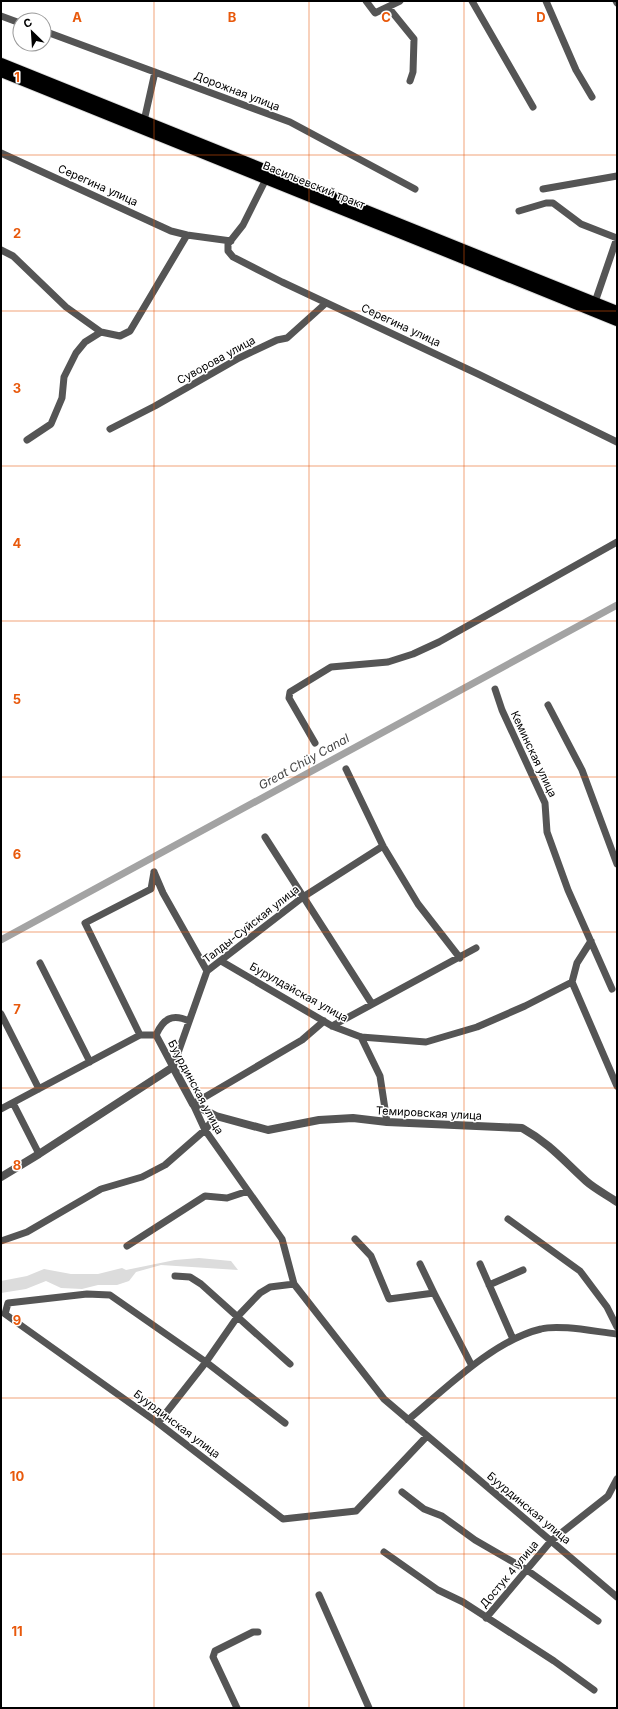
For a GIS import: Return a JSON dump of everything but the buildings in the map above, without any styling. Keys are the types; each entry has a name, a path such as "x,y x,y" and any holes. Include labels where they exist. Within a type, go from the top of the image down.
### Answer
{"main road":[{"name":"Васильевский тракт","path":"1,63 617,311"},
{"name":"Васильевский тракт","path":"1,72 617,321"}],"street":[{"path":"366,1 375,13 400,1"},
{"path":"472,1 533,107"},
{"path":"546,1 576,70 592,96"},
{"path":"388,7 414,39 414,72 410,81"},
{"path":"1,16 12,20"},
{"name":"Дорожная улица","path":"52,35 290,122 415,189"},
{"path":"144,121 155,72"},
{"name":"Серегина улица","path":"1,153 171,231 187,235 230,241 227,248 233,257 617,442"},
{"path":"543,189 617,176"},
{"path":"230,241 243,225 266,179"},
{"path":"519,211 543,204 553,203 581,224 617,238 595,302"},
{"path":"1,250 12,256 66,307 101,332 120,336 130,331 187,235"},
{"name":"Суворова улица","path":"110,429 156,406 239,358 277,340 287,338 326,302"},
{"path":"27,440 51,424 62,398 64,377 76,353 85,342 101,332"},
{"path":"315,743 289,698 290,692 331,667 388,662 413,654 439,642 617,542"},
{"name":"Кеминская улица","path":"495,689 502,710 545,803 547,832 568,890 612,989"},
{"path":"548,705 582,770 617,864"},
{"path":"346,769 382,846 418,904 460,958"},
{"path":"265,837 372,1004"},
{"name":"Талды-Суйская улица","path":"173,1068 207,971 303,897 382,846"},
{"path":"140,1035 85,923 151,889 154,872 163,893 207,971"},
{"path":"591,942 577,964 572,982 617,1086"},
{"path":"332,1026 476,948"},
{"name":"Бурулдайская улица","path":"220,961 332,1026 361,1037 426,1042 477,1027 525,1006 572,982"},
{"path":"40,963 90,1062"},
{"path":"1,1014 39,1089"},
{"path":"1,1109 140,1035 156,1035 161,1024 169,1018 181,1017 189,1021"},
{"path":"193,1104 302,1040 324,1021"},
{"name":"Буурдинская улица","path":"156,1035 193,1104 205,1130 282,1239 294,1284 384,1399 617,1597"},
{"path":"361,1037 380,1076 387,1122"},
{"path":"1,1177 173,1068"},
{"path":"13,1103 39,1154"},
{"name":"Темировская улица","path":"193,1104 216,1116 268,1130 319,1120 353,1118 387,1122 522,1128 553,1148 587,1182 617,1202"},
{"path":"1,1241 27,1232 101,1189 142,1177 159,1168 205,1130 216,1116"},
{"path":"127,1246 205,1196 227,1198 248,1191"},
{"path":"508,1219 580,1271 607,1307 617,1327"},
{"path":"355,1239 371,1256 389,1299 434,1293"},
{"path":"420,1264 472,1366"},
{"path":"480,1264 513,1339"},
{"path":"489,1285 523,1270"},
{"path":"175,1276 190,1278 201,1284 290,1364"},
{"path":"158,1423 206,1362 238,1316 260,1293 270,1288 294,1284"},
{"name":"Буурдинская улица","path":"206,1362 110,1295 87,1294 8,1303 5,1314 158,1423 283,1519 356,1511 427,1436"},
{"path":"408,1420 472,1366 513,1339 542,1328 617,1334"},
{"path":"206,1362 285,1423"},
{"name":"Достук 4 улица","path":"486,1618 551,1541 608,1496 617,1479"},
{"path":"402,1492 424,1510 442,1516 475,1540 527,1570 598,1621"},
{"path":"384,1552 438,1590 463,1602 554,1661 594,1690"},
{"path":"318,1595 369,1708"},
{"path":"237,1708 213,1657 213,1653 253,1632 258,1632"}],"shaded area":[{"path":"199,1258 231,1261 238,1270 161,1265 136,1272 129,1281 117,1285 98,1285 82,1289 61,1288 46,1281 26,1289 1,1293 1,1281 27,1276 44,1269 71,1274 98,1274 122,1268 126,1270 175,1260"}],"waterway":[{"name":"Great Chüy Canal","path":"1,940 617,605"}]}
